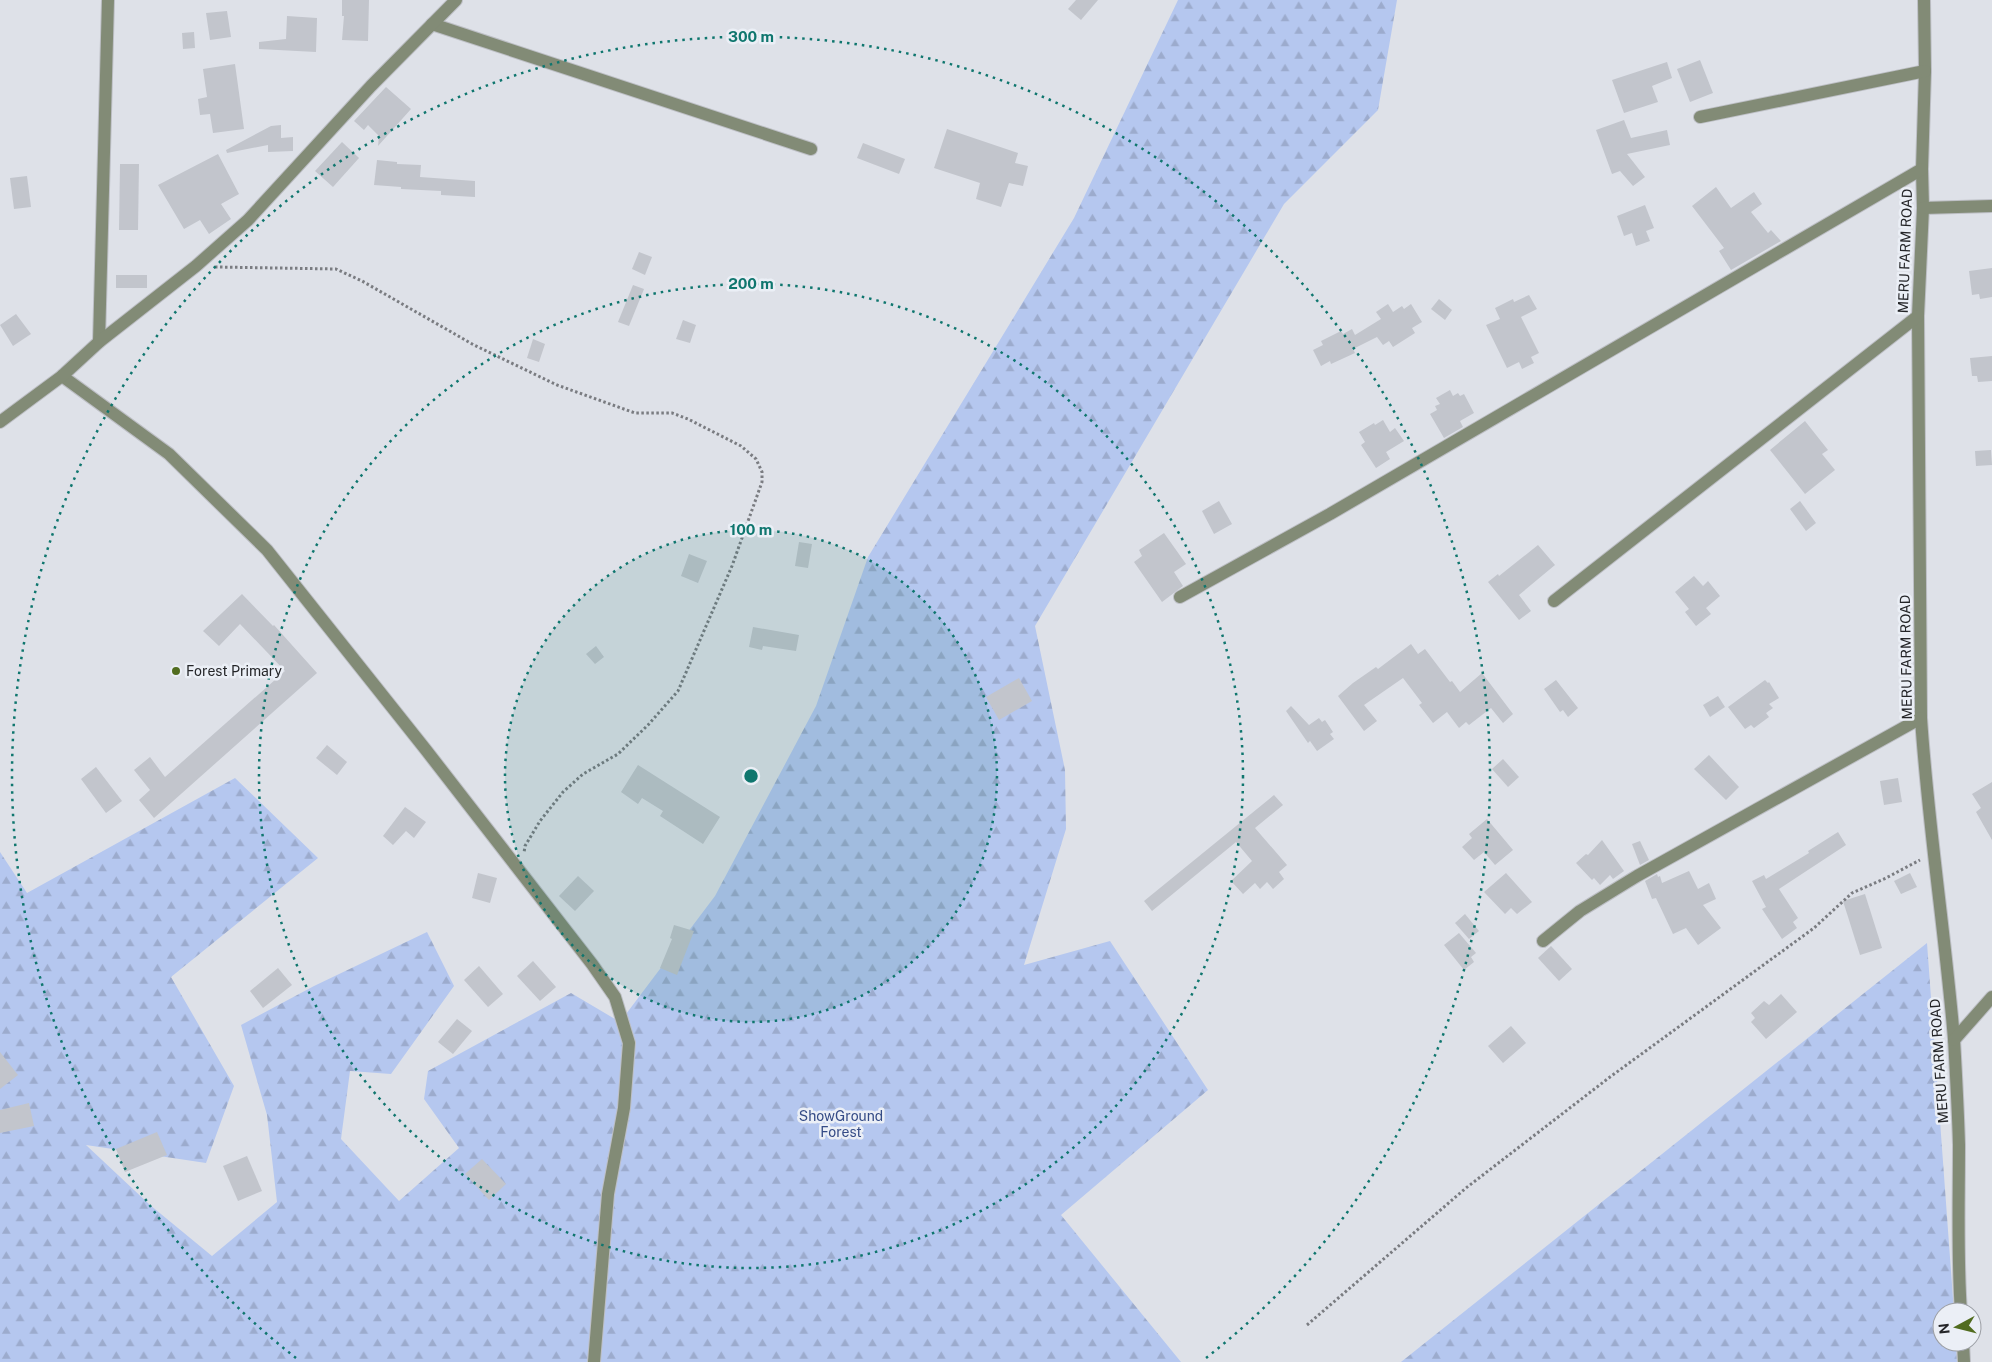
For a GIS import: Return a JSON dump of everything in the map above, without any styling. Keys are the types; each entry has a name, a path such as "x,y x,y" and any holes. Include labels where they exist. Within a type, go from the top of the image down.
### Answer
{"street":[{"path":"99,342 108,0"},
{"path":"0,422 62,376 99,342 196,266 248,220 371,86 456,0"},
{"name":"MERU FARM ROAD","path":"1924,0 1923,208 1918,316 1921,718 1924,771 1946,948 1954,1040 1959,1142 1958,1275 1960,1302"},
{"path":"432,24 811,150"},
{"path":"1700,117 1925,71"},
{"path":"1180,597 1330,514 1922,169"},
{"path":"1923,208 1992,206"},
{"path":"1554,601 1918,316"},
{"path":"62,376 169,454 267,550 519,870 592,964 615,997 629,1043 624,1108 608,1194 594,1362"},
{"path":"1542,941 1580,911 1637,876 1921,718"},
{"path":"1954,1040 1992,997"}],"path":[{"path":"196,266 336,269 362,280 474,345 558,385 635,413 672,413 741,446 756,459 762,472 762,482 732,566 678,691 648,725 618,754 583,774 548,808 525,846 519,870"},
{"path":"1307,1324 1466,1188 1610,1077 1814,928 1852,893 1886,878 1934,852"}],"green space":[{"name":"ShowGround Forest","path":"1178,0 1397,0 1378,110 1284,204 1035,626 1065,770 1066,829 1024,965 1110,941 1208,1090 1061,1215 1181,1362 0,1362 0,852 27,893 235,778 318,858 171,977 234,1086 206,1163 86,1145 150,1205 212,1256 277,1202 267,1115 241,1025 314,986 427,932 454,986 391,1074 350,1071 341,1139 399,1201 459,1148 424,1099 428,1071 571,993 620,1022 715,896 816,706 868,557 1074,218"},
{"path":"1927,943 1953,1302 1932,1302 1932,1352 1956,1352 1957,1362 1401,1362"}],"building":[{"path":"342,0 369,0 368,41 342,40 344,16 342,16"},
{"path":"1076,0 1098,0 1081,20 1068,9"},
{"path":"227,11 231,37 210,40 206,13"},
{"path":"287,16 317,18 316,52 259,49 259,42 286,39"},
{"path":"194,32 195,48 183,49 182,33"},
{"path":"1700,60 1713,93 1690,102 1677,69"},
{"path":"1667,62 1672,78 1652,86 1658,102 1624,113 1612,80"},
{"path":"235,64 244,129 213,133 210,114 200,115 198,99 207,97 203,69"},
{"path":"386,87 411,109 378,146 379,136 368,125 364,130 354,121"},
{"path":"1624,120 1631,138 1667,130 1670,145 1627,154 1645,177 1633,186 1620,171 1612,174 1596,130"},
{"path":"281,125 281,138 293,137 293,151 268,152 268,145 227,153 226,150 271,126"},
{"path":"947,129 1018,153 1015,163 1028,166 1023,186 1009,183 1001,207 976,199 980,183 934,168"},
{"path":"342,142 359,158 333,187 315,171"},
{"path":"863,143 905,159 899,174 857,158"},
{"path":"218,154 239,194 221,204 231,219 209,234 200,220 184,229 158,185"},
{"path":"377,160 397,162 397,164 421,165 420,177 475,181 475,197 441,195 441,191 401,189 401,187 374,185"},
{"path":"120,164 139,164 138,230 119,230"},
{"path":"27,176 31,207 14,209 10,178"},
{"path":"1716,187 1731,208 1754,192 1762,204 1751,212 1768,233 1771,230 1781,241 1731,270 1719,251 1724,248 1692,206"},
{"path":"1645,205 1654,228 1646,231 1650,241 1636,246 1632,233 1624,236 1617,216"},
{"path":"639,252 652,257 645,275 632,269"},
{"path":"1992,268 1992,297 1980,299 1979,294 1972,295 1969,271"},
{"path":"116,275 147,275 147,288 116,288"},
{"path":"633,285 644,289 629,326 618,322"},
{"path":"1529,295 1537,309 1521,317 1539,353 1531,357 1534,363 1522,369 1519,362 1507,368 1486,325 1500,319 1495,308 1513,299 1514,302"},
{"path":"1439,299 1452,310 1445,320 1431,309"},
{"path":"1388,304 1393,312 1402,306 1404,309 1411,304 1422,322 1412,328 1415,333 1393,347 1389,341 1383,345 1377,337 1353,349 1355,353 1331,364 1330,361 1321,366 1313,350 1323,345 1321,341 1341,331 1343,334 1352,329 1355,335 1381,319 1376,312"},
{"path":"16,314 31,334 13,346 0,325"},
{"path":"683,320 696,325 690,343 676,339"},
{"path":"533,339 545,344 539,362 527,358"},
{"path":"1992,356 1992,381 1978,382 1977,376 1972,376 1970,358"},
{"path":"1450,390 1453,396 1458,393 1460,396 1464,394 1474,413 1460,421 1463,427 1444,438 1430,414 1437,410 1435,406 1440,404 1436,398"},
{"path":"1383,420 1390,432 1395,428 1404,441 1386,452 1390,459 1376,468 1361,445 1365,442 1359,432"},
{"path":"1805,421 1828,450 1822,454 1835,470 1805,494 1770,450"},
{"path":"1991,450 1992,465 1976,466 1975,451"},
{"path":"1219,501 1232,524 1214,534 1202,511"},
{"path":"1800,501 1816,523 1806,531 1790,509"},
{"path":"1164,533 1186,564 1174,572 1183,586 1162,602 1134,562 1142,556 1139,550"},
{"path":"799,542 812,544 808,568 795,566"},
{"path":"1538,545 1555,565 1519,595 1531,611 1519,620 1488,582 1498,574 1499,576"},
{"path":"689,554 707,561 698,583 681,576"},
{"path":"1694,576 1703,586 1708,581 1720,596 1706,608 1711,614 1696,626 1685,612 1689,609 1675,592"},
{"path":"242,594 274,625 317,673 154,818 139,800 150,790 134,770 150,757 165,777 285,671 240,624 219,646 203,631"},
{"path":"753,627 799,635 796,651 763,646 762,650 749,647"},
{"path":"1411,644 1418,654 1425,649 1460,692 1482,673 1513,714 1503,723 1491,708 1469,725 1466,722 1459,728 1447,712 1433,723 1419,705 1422,703 1403,678 1364,705 1377,721 1364,731 1338,696 1353,683 1376,667 1378,669"},
{"path":"596,646 604,657 595,664 586,654"},
{"path":"1019,678 1032,701 999,720 986,697"},
{"path":"1556,680 1578,708 1568,717 1563,710 1560,712 1544,689"},
{"path":"1765,680 1769,682 1779,698 1769,704 1773,708 1766,713 1769,717 1754,728 1751,725 1745,729 1728,707"},
{"path":"1718,696 1725,707 1710,717 1703,705"},
{"path":"1291,706 1309,725 1319,718 1322,722 1325,720 1333,732 1330,734 1334,739 1317,751 1310,741 1308,743 1286,711"},
{"path":"327,745 347,762 337,775 316,758"},
{"path":"1709,755 1739,787 1726,800 1694,769"},
{"path":"1503,759 1519,777 1508,787 1492,769"},
{"path":"638,765 720,817 703,844 660,816 663,811 642,798 638,804 621,792"},
{"path":"96,767 122,801 106,813 81,779"},
{"path":"1898,778 1902,802 1884,805 1880,781"},
{"path":"1992,782 1992,840 1976,812 1981,808 1972,794"},
{"path":"1274,795 1283,805 1255,828 1287,865 1279,872 1284,879 1273,889 1267,882 1260,889 1255,883 1243,894 1231,881 1252,861 1236,842 1152,911 1144,901"},
{"path":"405,807 426,822 414,838 406,831 393,845 383,836"},
{"path":"1487,819 1513,850 1495,865 1484,852 1474,860 1462,847 1472,838 1469,834"},
{"path":"1838,832 1846,845 1779,889 1798,918 1793,922 1797,928 1782,939 1762,909 1766,907 1752,881 1764,875 1766,879 1809,853 1808,851"},
{"path":"1602,840 1624,871 1613,879 1610,875 1600,885 1594,878 1592,880 1576,863 1586,854 1588,855"},
{"path":"1640,841 1649,860 1640,865 1632,844"},
{"path":"1689,871 1698,889 1709,883 1716,899 1703,905 1721,928 1698,945 1686,928 1673,934 1656,898 1652,899 1645,881 1657,874 1658,877 1660,876 1662,883"},
{"path":"478,873 497,878 490,903 472,898"},
{"path":"1506,873 1532,902 1517,914 1511,908 1505,914 1484,892"},
{"path":"1910,873 1917,887 1901,894 1894,881"},
{"path":"578,876 594,891 575,911 559,896"},
{"path":"1865,894 1882,948 1860,955 1843,901"},
{"path":"1465,914 1479,931 1469,939 1455,923"},
{"path":"674,925 694,931 677,975 660,968 672,939 670,938"},
{"path":"1459,933 1476,953 1471,957 1474,962 1464,970 1444,945"},
{"path":"1551,946 1572,969 1559,981 1538,958"},
{"path":"533,961 556,987 540,1001 517,976"},
{"path":"479,966 503,994 488,1007 464,980"},
{"path":"278,968 292,985 263,1008 250,991"},
{"path":"1781,994 1797,1012 1766,1039 1751,1022 1755,1018 1751,1013 1764,1001 1769,1005"},
{"path":"457,1019 472,1031 453,1054 438,1042"},
{"path":"1511,1026 1526,1043 1503,1063 1488,1046"},
{"path":"0,1052 18,1075 0,1089"},
{"path":"29,1103 34,1126 0,1133 0,1110"},
{"path":"157,1132 167,1155 125,1172 116,1149"},
{"path":"247,1156 262,1191 238,1201 223,1166"},
{"path":"482,1159 506,1184 489,1200 465,1174"}],"place":[{"name":"Forest Primary","path":"176,671"}]}
